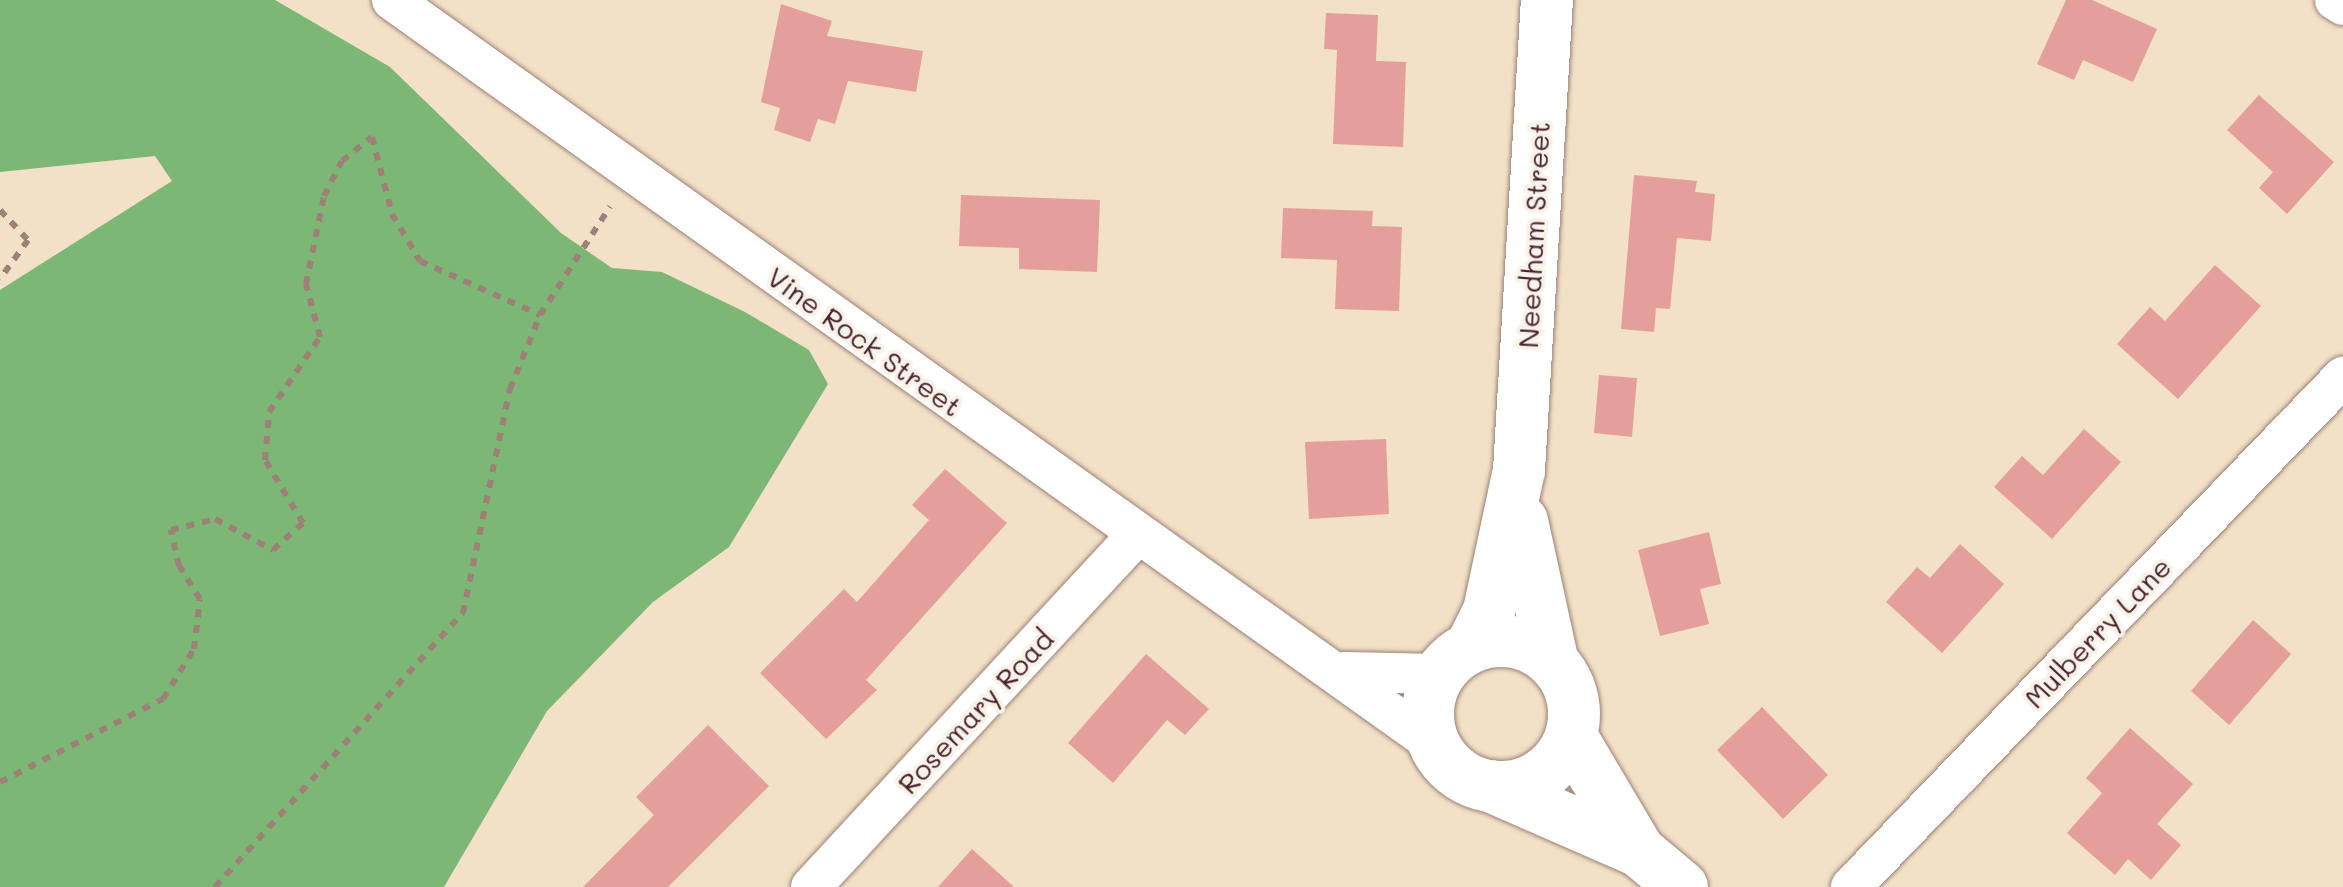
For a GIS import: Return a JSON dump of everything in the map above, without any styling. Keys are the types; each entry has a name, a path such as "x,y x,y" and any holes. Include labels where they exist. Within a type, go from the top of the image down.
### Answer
{"main road":[{"name":"Needham Street","path":"1455,661 1499,576 1518,470 1547,0"},
{"name":"Needham Street","path":"1518,470 1524,554 1553,663"},
{"path":"1639,851 1570,736 1572,697 1553,663 1515,642 1455,661 1430,696 1434,744 1447,764 1639,851 1682,887"},
{"path":"1490,786 1539,776 1570,736"}],"street":[{"name":"Vine Rock Street","path":"392,0 1138,534 1345,672 1434,744"},
{"path":"2336,0 2343,5"},
{"name":"Mulberry Lane","path":"1851,887 2343,377"},
{"name":"Rosemary Road","path":"811,887 1138,534"},
{"path":"1345,672 1455,661"}],"path":[{"path":"0,782 163,699 194,649 200,599 178,566 171,530 215,519 273,550 302,523 266,460 268,412 320,337 306,284 324,196 342,161 372,137 392,214 420,261 540,315"},
{"path":"215,887 463,613 482,557 510,389 540,315 634,173"},
{"path":"0,210 28,240 0,279"}],"green space":[{"path":"0,0 275,0 390,67 561,233 612,268 662,272 745,312 809,350 828,384 729,547 653,602 547,711 444,887 0,887 0,290 172,181 155,156 0,172"}],"building":[{"path":"2066,0 2092,0 2157,29 2133,82 2083,60 2074,80 2037,64"},
{"path":"781,4 832,21 827,36 923,51 916,92 848,81 835,124 818,119 810,142 774,130 780,108 761,102"},
{"path":"1326,13 1378,15 1376,61 1406,62 1403,147 1333,144 1337,50 1324,49"},
{"path":"2259,95 2334,162 2287,214 2259,188 2273,172 2227,130"},
{"path":"1634,175 1697,181 1695,192 1715,194 1711,241 1677,238 1670,309 1656,308 1654,332 1621,329"},
{"path":"961,195 1100,200 1097,272 1019,269 1019,248 959,246"},
{"path":"1283,208 1373,211 1372,226 1402,227 1399,311 1335,309 1337,260 1281,258"},
{"path":"2215,265 2261,306 2178,399 2117,344 2150,307 2165,321"},
{"path":"1599,375 1637,378 1632,437 1594,433"},
{"path":"2084,429 2121,462 2052,539 1994,487 2022,456 2043,475"},
{"path":"1386,439 1389,514 1309,519 1305,442"},
{"path":"945,469 1007,523 866,680 877,690 826,739 760,673 844,589 857,602 929,520 912,505"},
{"path":"1709,532 1721,584 1700,589 1709,624 1660,636 1638,550"},
{"path":"1960,544 2004,584 1942,653 1886,602 1917,567 1930,578"},
{"path":"2253,620 2291,654 2229,725 2191,691"},
{"path":"1146,654 1209,709 1185,735 1167,720 1113,783 1068,743"},
{"path":"1762,707 1828,775 1783,819 1717,750"},
{"path":"708,725 769,786 668,887 583,887 654,815 636,797"},
{"path":"2130,728 2193,784 2157,824 2181,845 2151,880 2128,859 2115,875 2067,833 2102,793 2086,778"},
{"path":"972,849 1014,887 938,887"}]}
